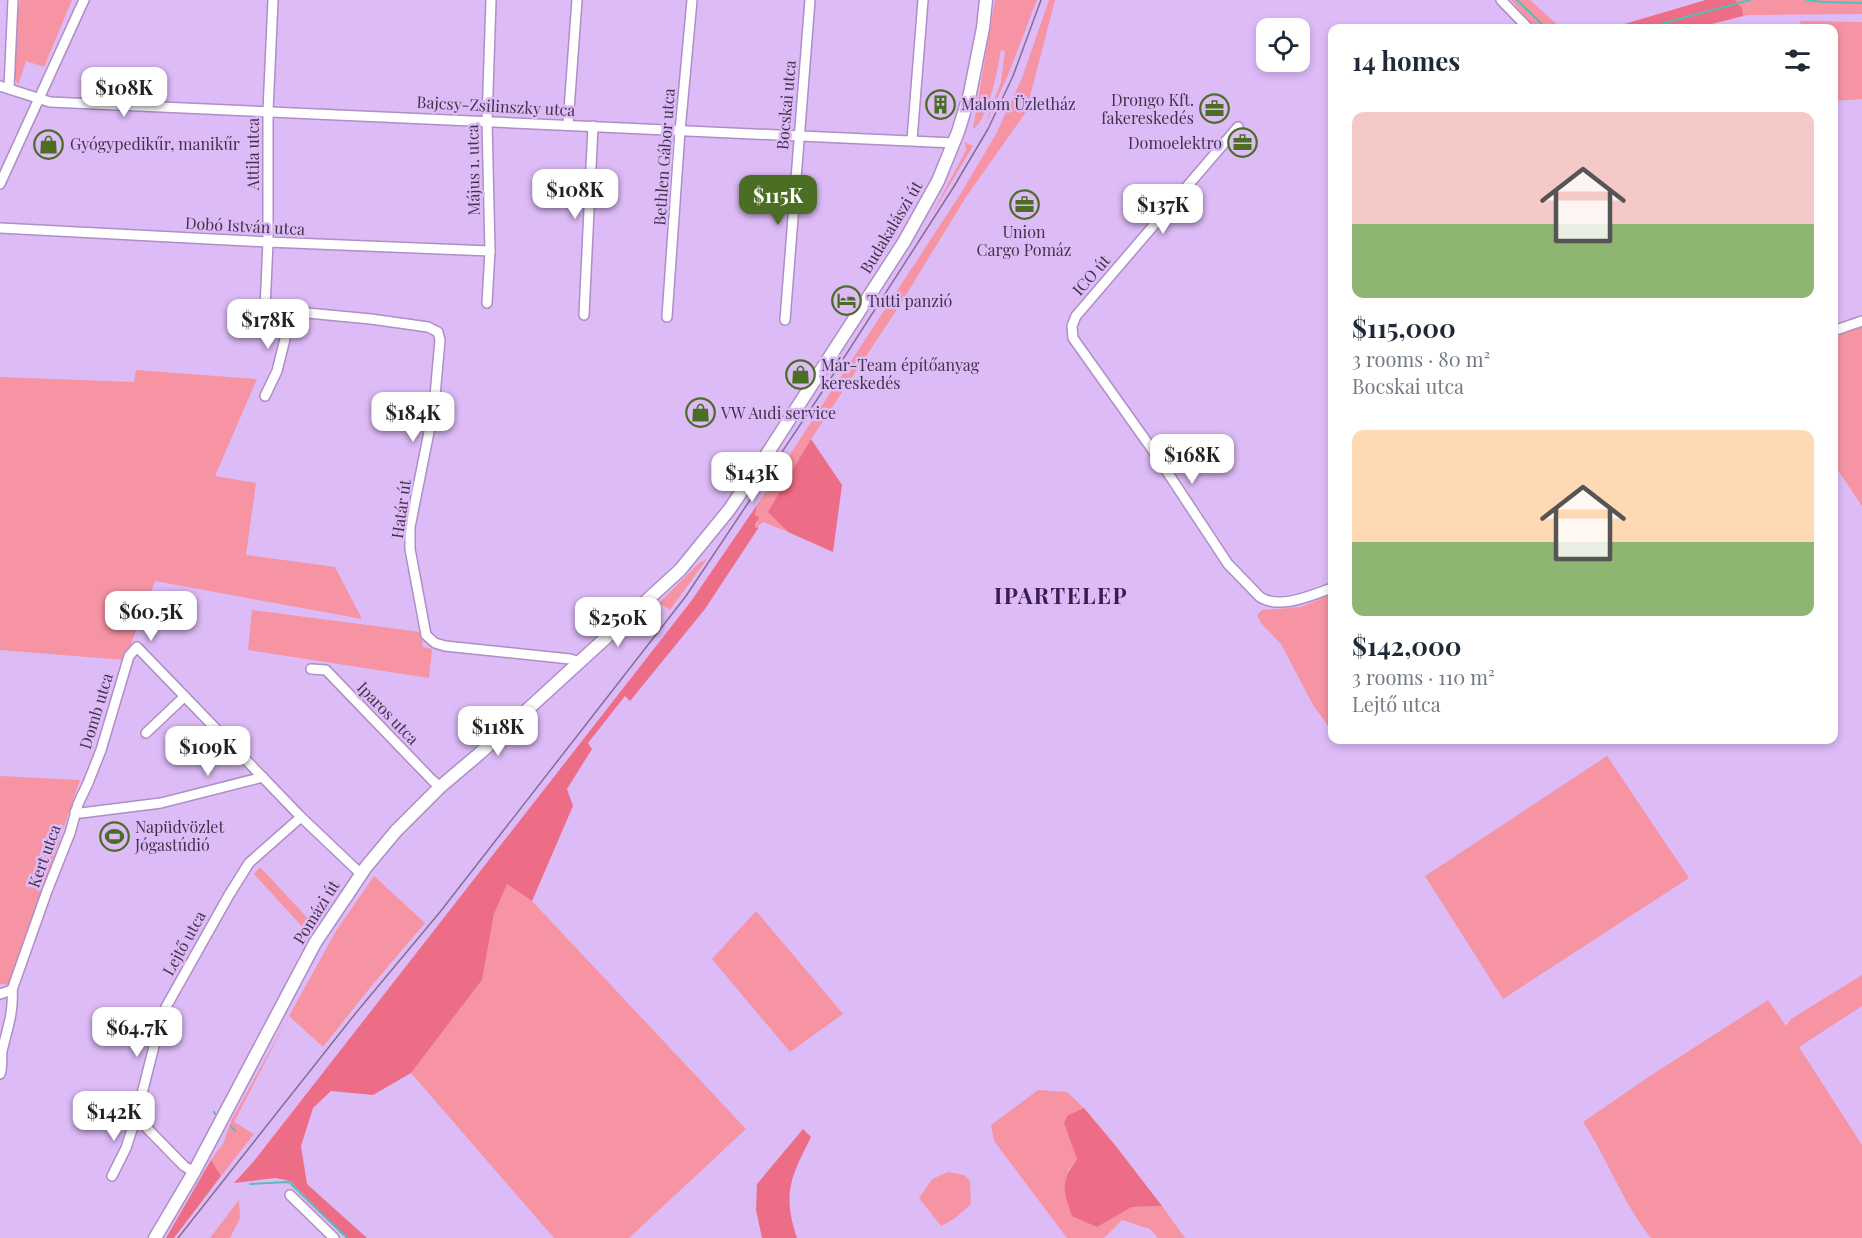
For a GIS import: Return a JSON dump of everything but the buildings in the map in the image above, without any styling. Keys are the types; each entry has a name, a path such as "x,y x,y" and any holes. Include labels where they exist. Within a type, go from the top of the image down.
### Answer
{"main road":[{"name":"Budakalászi út","path":"580,662 680,570 729,510 785,428 909,234 938,181 954,143 970,93 978,58 986,0"},
{"name":"Pomázi út","path":"155,1238 194,1172 315,943 361,874 396,831 440,787 580,662"}],"street":[{"path":"4,87 13,0"},
{"path":"0,184 84,0"},
{"name":"Attila utca","path":"265,309 268,242 268,111 273,0"},
{"name":"Május 1. utca","path":"488,303 490,251 487,121 491,0"},
{"path":"568,124 577,0"},
{"name":"Bethlen Gábor utca","path":"667,317 692,0"},
{"name":"Bocskai utca","path":"785,320 810,0"},
{"path":"912,140 923,0"},
{"path":"1501,0 1524,24"},
{"name":"Bajcsy-Zsilinszky utca","path":"4,87 50,102 954,143"},
{"path":"584,315 593,126"},
{"name":"ICO út","path":"1238,127 1076,316 1072,326 1073,338 1154,452 1228,564 1260,597 1292,602 1328,589"},
{"name":"Dobó István utca","path":"0,228 490,251"},
{"name":"Határ út","path":"265,309 403,323 428,327 438,332 440,340 434,407 410,527 410,549 426,635 435,643 445,646 570,659 580,662"},
{"path":"265,396 277,371 292,311"},
{"path":"1838,329 1862,321"},
{"name":"Domb utca","path":"75,812 101,750 129,656 137,647 301,817 361,874"},
{"name":"Iparos utca","path":"310,669 326,670 440,787"},
{"path":"146,733 184,697"},
{"name":"Kert utca","path":"0,1074 3,1065 1,1054 14,1005 12,990 70,833 75,812 161,803 263,777"},
{"name":"Lejtő utca","path":"112,1176 126,1148 136,1117 166,1007 249,863 301,817"},
{"path":"0,994 12,990"},
{"path":"136,1117 184,1166 194,1172"},
{"path":"290,1195 334,1238"}],"shaded area":[{"path":"16,0 18,0 19,8 20,0 72,0 44,67 26,61 18,85 13,74"},
{"path":"995,0 1037,0 1008,75 984,127 1001,82 1005,51 1001,50 988,105 973,129"},
{"path":"1049,0 1055,0 1026,112 966,197 898,308 811,439 769,512 788,532 763,522 756,528 757,505 961,193 996,134 1022,78"},
{"path":"1511,0 1530,0 1557,24 1532,24"},
{"path":"1706,0 1862,0 1862,14 1748,15 1711,24 1625,24"},
{"path":"1706,0 1735,0 1742,8 1743,16 1711,24 1625,24"},
{"path":"1800,21 1862,22 1862,99 1838,101 1838,24 1801,24"},
{"path":"965,142 973,146 931,216 966,150"},
{"path":"1862,325 1862,506 1838,470 1838,334"},
{"path":"136,370 257,379 215,476 256,483 246,555 335,567 362,619 155,581 125,660 0,650 0,377 134,382"},
{"path":"811,439 842,485 833,552 788,532 768,512"},
{"path":"757,505 755,516 759,518 755,525 756,528 759,527 705,609 630,701 625,696 588,743 592,749 567,789 573,806 532,901 507,884 494,914 482,980 411,1073 373,1095 331,1091 313,1108 301,1146 307,1184 367,1238 347,1238 290,1181 276,1178 234,1183 254,1161 692,600"},
{"path":"707,559 670,610 659,603 698,564"},
{"path":"1328,596 1328,726 1313,705 1281,644 1261,623 1257,615 1262,610 1301,607"},
{"path":"252,610 421,632 423,647 432,649 429,678 248,650"},
{"path":"1607,756 1689,878 1503,999 1425,876"},
{"path":"0,776 80,780 10,985 0,984"},
{"path":"260,867 314,925 308,933 254,874"},
{"path":"374,876 425,923 323,1047 289,1016 336,931"},
{"path":"507,883 532,901 746,1129 629,1238 554,1238 411,1073 482,980 494,914"},
{"path":"756,911 843,1014 790,1052 712,959"},
{"path":"1862,975 1862,1006 1799,1047 1862,1145 1862,1238 1651,1238 1632,1210 1583,1122 1768,1000 1786,1026 1791,1019"},
{"path":"289,1017 234,1122 254,1134 221,1176 211,1160 223,1144 231,1121"},
{"path":"1038,1090 1067,1092 1084,1108 1068,1115 1077,1159 1068,1170 1097,1227 1132,1207 1162,1206 1185,1238 1158,1238 1150,1229 1122,1220 1104,1238 1067,1238 994,1141 991,1125"},
{"path":"1084,1108 1162,1206 1132,1207 1097,1227 1072,1216 1065,1186 1068,1174 1077,1159 1064,1123 1068,1115"},
{"path":"803,1129 811,1137 798,1163 790,1197 792,1222 797,1238 762,1238 756,1210 757,1184"},
{"path":"211,1160 221,1176 174,1238 166,1238"},
{"path":"948,1172 964,1175 970,1181 971,1204 954,1219 941,1226 919,1198 932,1179"},
{"path":"239,1200 240,1218 230,1238 210,1238"}],"waterway":[{"path":"1517,0 1542,24"},
{"path":"1660,24 1750,0"},
{"path":"1807,0 1862,3"},
{"path":"231,1126 235,1131"},
{"path":"250,1184 289,1182 347,1238"}],"tram line":[{"path":"178,1238 355,1014 440,912 686,596 820,395 953,188 988,129 1013,76 1041,0"}],"place":[{"name":"Malom Üzletház","path":"940,104"},
{"name":"Drongo Kft. fakereskedés","path":"1215,109"},
{"name":"Domoelektro","path":"1243,143"},
{"name":"Gyógypedikűr, manikűr","path":"49,144"},
{"name":"Union Cargo Pomáz","path":"1024,204"},
{"name":"Tutti panzió","path":"846,301"},
{"name":"Már-Team építőanyag kereskedés","path":"800,374"},
{"name":"VW Audi service","path":"700,413"},
{"name":"Napüdvözlet Jógastúdió","path":"114,836"}],"district":[{"name":"IPARTELEP","path":"1061,596"}]}
